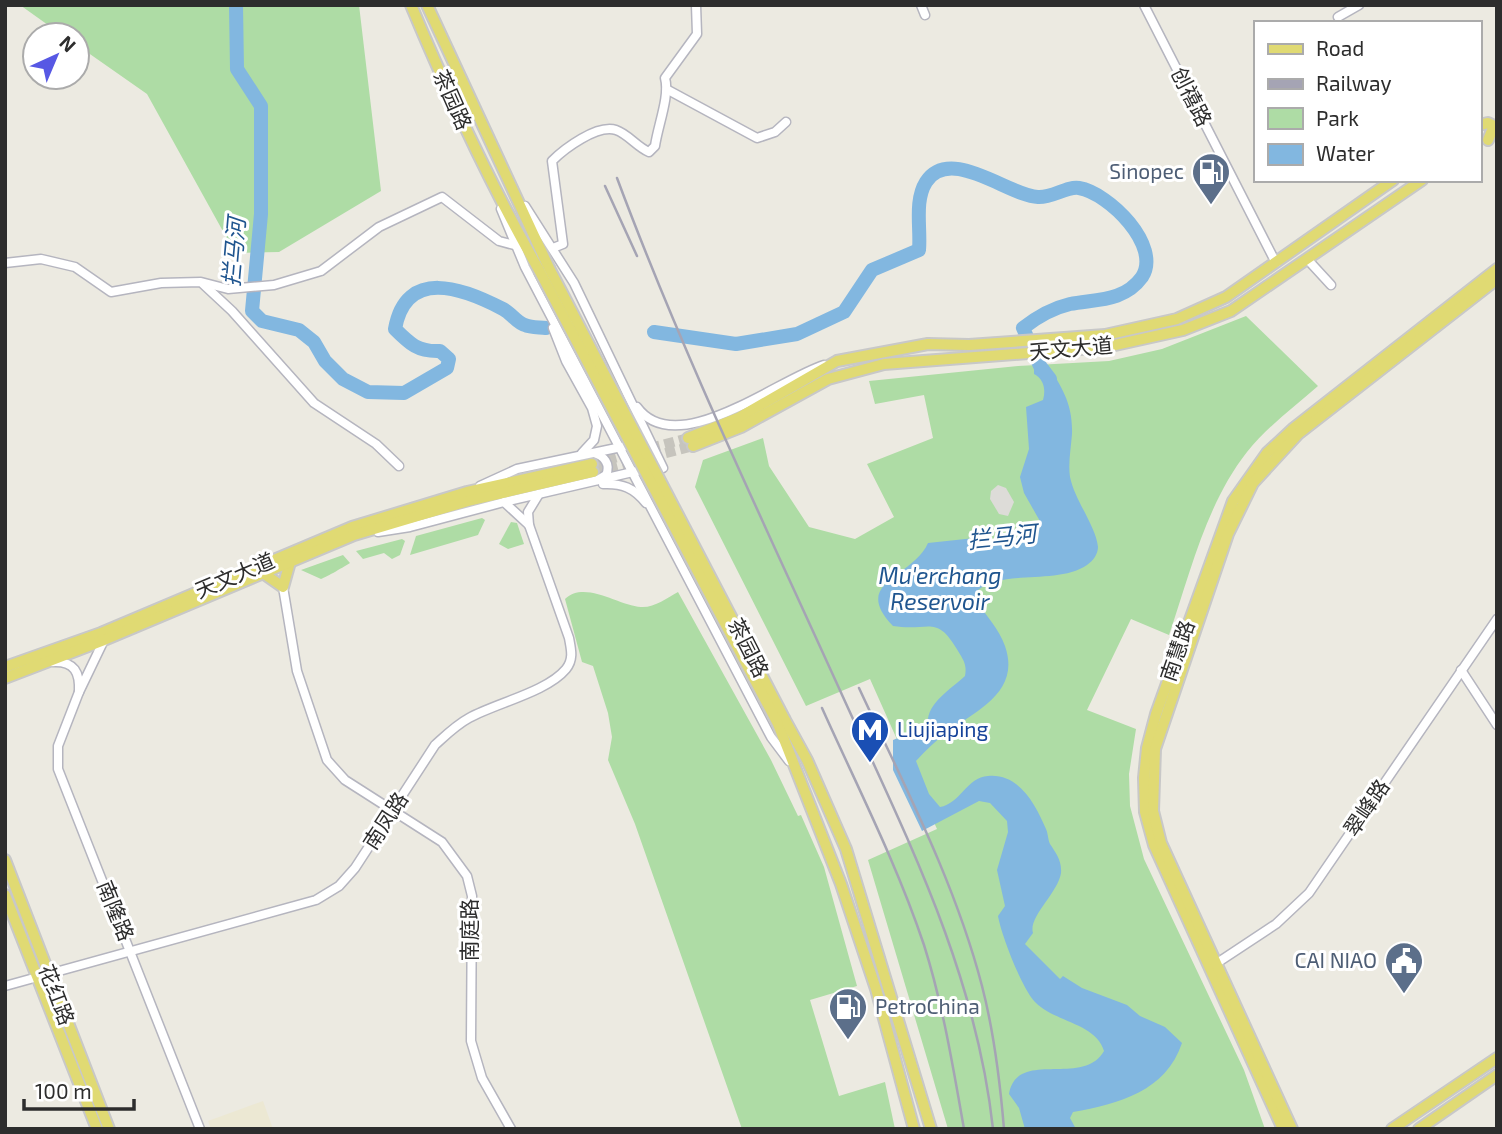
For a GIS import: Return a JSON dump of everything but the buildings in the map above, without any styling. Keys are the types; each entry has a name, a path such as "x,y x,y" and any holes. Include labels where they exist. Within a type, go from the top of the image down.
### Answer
{"main road":[{"name":"茶园路","path":"411,5 453,106 496,193 544,269 781,722 807,760 846,849 931,1129"},
{"name":"茶园路","path":"427,5 513,189 544,269"},
{"path":"1481,124 1497,115"},
{"path":"1481,125 1488,123 1494,127 1488,140"},
{"name":"天文大道","path":"689,437 741,427 828,379 884,364 1105,335 1177,319 1226,298 1390,182"},
{"name":"天文大道","path":"689,437 738,418 837,361 919,345 970,351 1106,347 1183,330 1231,311 1419,182"},
{"name":"南慧路","path":"1293,1129 1154,845 1145,812 1147,748 1156,714 1220,532 1233,501 1267,453 1294,428 1497,269"},
{"name":"南慧路","path":"1283,1129 1161,843 1153,811 1152,777 1163,717 1228,534 1253,483 1298,434 1497,279"},
{"name":"天文大道","path":"5,667 101,633 352,527 467,492 593,473"},
{"name":"天文大道","path":"5,678 104,640 354,535 468,500 593,473"},
{"path":"262,573 283,587 290,562"},
{"name":"茶园路","path":"781,722 795,769 827,842 876,989 914,1129"},
{"name":"花红路","path":"5,860 42,975 97,1129"},
{"name":"花红路","path":"5,895 109,1129"},
{"path":"1392,1129 1497,1058"},
{"path":"1419,1129 1497,1074"},
{"path":"1263,1085 1278,1129"}],"street":[{"path":"553,248 563,244 552,161 561,152 603,130 617,130 649,152 655,146 658,120 668,90 664,78 697,34 696,5"},
{"path":"921,5 925,15"},
{"name":"创禧路","path":"1144,5 1276,263"},
{"path":"1338,17 1359,5"},
{"path":"668,90 757,138 775,132 786,122"},
{"name":"茶园路","path":"513,189 574,283 663,468"},
{"name":"茶园路","path":"496,193 514,244 543,301 599,402 771,737 795,769"},
{"path":"5,263 41,259 75,268 111,292 161,283 201,282 228,289 274,285 321,271 379,227 442,197 499,241 514,244"},
{"path":"1308,260 1331,285"},
{"path":"201,282 232,311 314,403 376,444 399,466"},
{"path":"543,301 566,360 596,418 594,440 582,453"},
{"path":"599,402 612,414 618,413 626,405 626,391"},
{"path":"626,391 648,419 689,437"},
{"name":"天文大道","path":"467,492 517,469 649,440"},
{"path":"582,453 596,453 607,463 606,475 593,473"},
{"name":"天文大道","path":"354,535 410,527 539,494 593,473 663,468"},
{"path":"593,473 631,488 657,516"},
{"path":"529,525 528,512 539,494"},
{"path":"505,502 529,525"},
{"name":"南凤路","path":"5,986 316,900 339,886 355,868 435,745 468,718 555,679 568,667 572,654 569,638 529,525"},
{"name":"南庭路","path":"283,587 297,671 327,761 345,780 442,842 467,876 472,896 471,1041 482,1078 511,1129"},
{"name":"翠峰路","path":"1212,966 1276,924 1309,893 1497,619"},
{"name":"南隆路","path":"104,640 79,692 58,746 58,769 200,1129"},
{"path":"47,663 62,662 74,668 79,679 79,692"},
{"path":"1461,670 1497,724"}],"shaded area":[{"path":"998,485 1006,488 1014,502 1008,516 999,514 990,499 991,491"},
{"path":"263,1101 273,1129 211,1129 208,1121"}],"green space":[{"path":"20,5 359,5 381,191 279,252 235,253 147,94 91,55 91,21 42,21"},
{"path":"1246,316 1318,386 1263,434 1233,472 1200,540 1169,635 1131,619 1087,710 1136,729 1129,774 1130,806 1144,859 1244,1070 1265,1129 948,1129 868,860 937,829 870,679 806,706 695,487 703,460 763,438 769,466 809,527 855,539 894,517 867,464 933,438 924,395 875,404 869,381 1018,366 1109,361 1162,349"},
{"path":"482,518 485,520 478,535 410,555 416,536"},
{"path":"511,522 517,523 524,544 508,549 499,544"},
{"path":"402,539 405,541 400,555 392,559 384,553 363,559 356,551"},
{"path":"343,555 350,563 321,579 301,570"},
{"path":"582,592 632,606 646,607 678,592 771,760 798,816 801,815 824,867 857,986 810,1000 839,1096 885,1082 895,1129 742,1129 635,824 608,760 612,737 608,713 593,666 582,662 565,599"}],"water":[{"name":"Mu'erchang Reservoir","path":"1034,365 1048,365 1069,405 1072,423 1070,477 1096,539 1097,552 1089,563 1075,571 1002,580 978,590 976,601 996,628 1005,646 1007,676 1002,688 993,698 939,738 916,761 929,794 940,807 953,801 981,777 999,776 1018,785 1032,801 1042,820 1061,869 1059,881 1039,912 1033,933 1025,944 1060,979 1063,976 1082,988 1127,1005 1140,1016 1165,1027 1182,1043 1175,1059 1153,1084 1107,1105 1073,1112 1070,1118 1076,1129 1025,1129 1019,1108 1009,1094 1015,1080 1024,1073 1081,1067 1094,1062 1104,1051 1093,1034 1043,1009 1035,1002 1024,986 1013,961 998,916 1005,906 997,870 1008,832 1007,821 990,803 979,801 922,831 893,770 893,740 928,726 928,718 934,704 965,676 965,663 950,639 938,628 893,626 882,611 878,599 881,589 920,555 928,543 984,537 1016,545 1027,540 1041,523 1024,493 1020,477 1029,449 1026,407 1043,400 1044,396 1043,385 1034,374"}],"waterway":[{"name":"拦马河","path":"236,5 237,69 261,106 261,214 252,311 262,321 299,330 314,342 325,361 343,379 368,392 404,393 447,368 449,359 440,351 415,346 395,329 401,309 411,297 423,290 438,288 471,295 503,309 522,324 546,328"},
{"name":"拦马河","path":"654,332 736,344 797,334 844,312 872,270 919,250 919,206 926,182 937,172 964,170 1026,195 1049,196 1074,188 1091,192 1117,210 1129,223 1145,251 1146,264 1142,277 1127,291 1109,298 1057,308 1023,328 1040,366 1050,379"}],"tunnel":[{"path":"592,464 688,438"},
{"path":"593,472 693,446"}],"railway":[{"path":"617,178 697,375 936,907 971,1015 984,1071 993,1129"},
{"path":"605,186 637,256"},
{"path":"859,688 927,834 971,947 990,1021 1004,1129"},
{"path":"822,708 889,855 924,945 942,1013 964,1129"}],"place":[{"name":"Sinopec","path":"1211,206"},
{"name":"Liujiaping","path":"870,764"},
{"name":"CAI NIAO","path":"1404,995"},
{"name":"PetroChina","path":"848,1041"}]}
